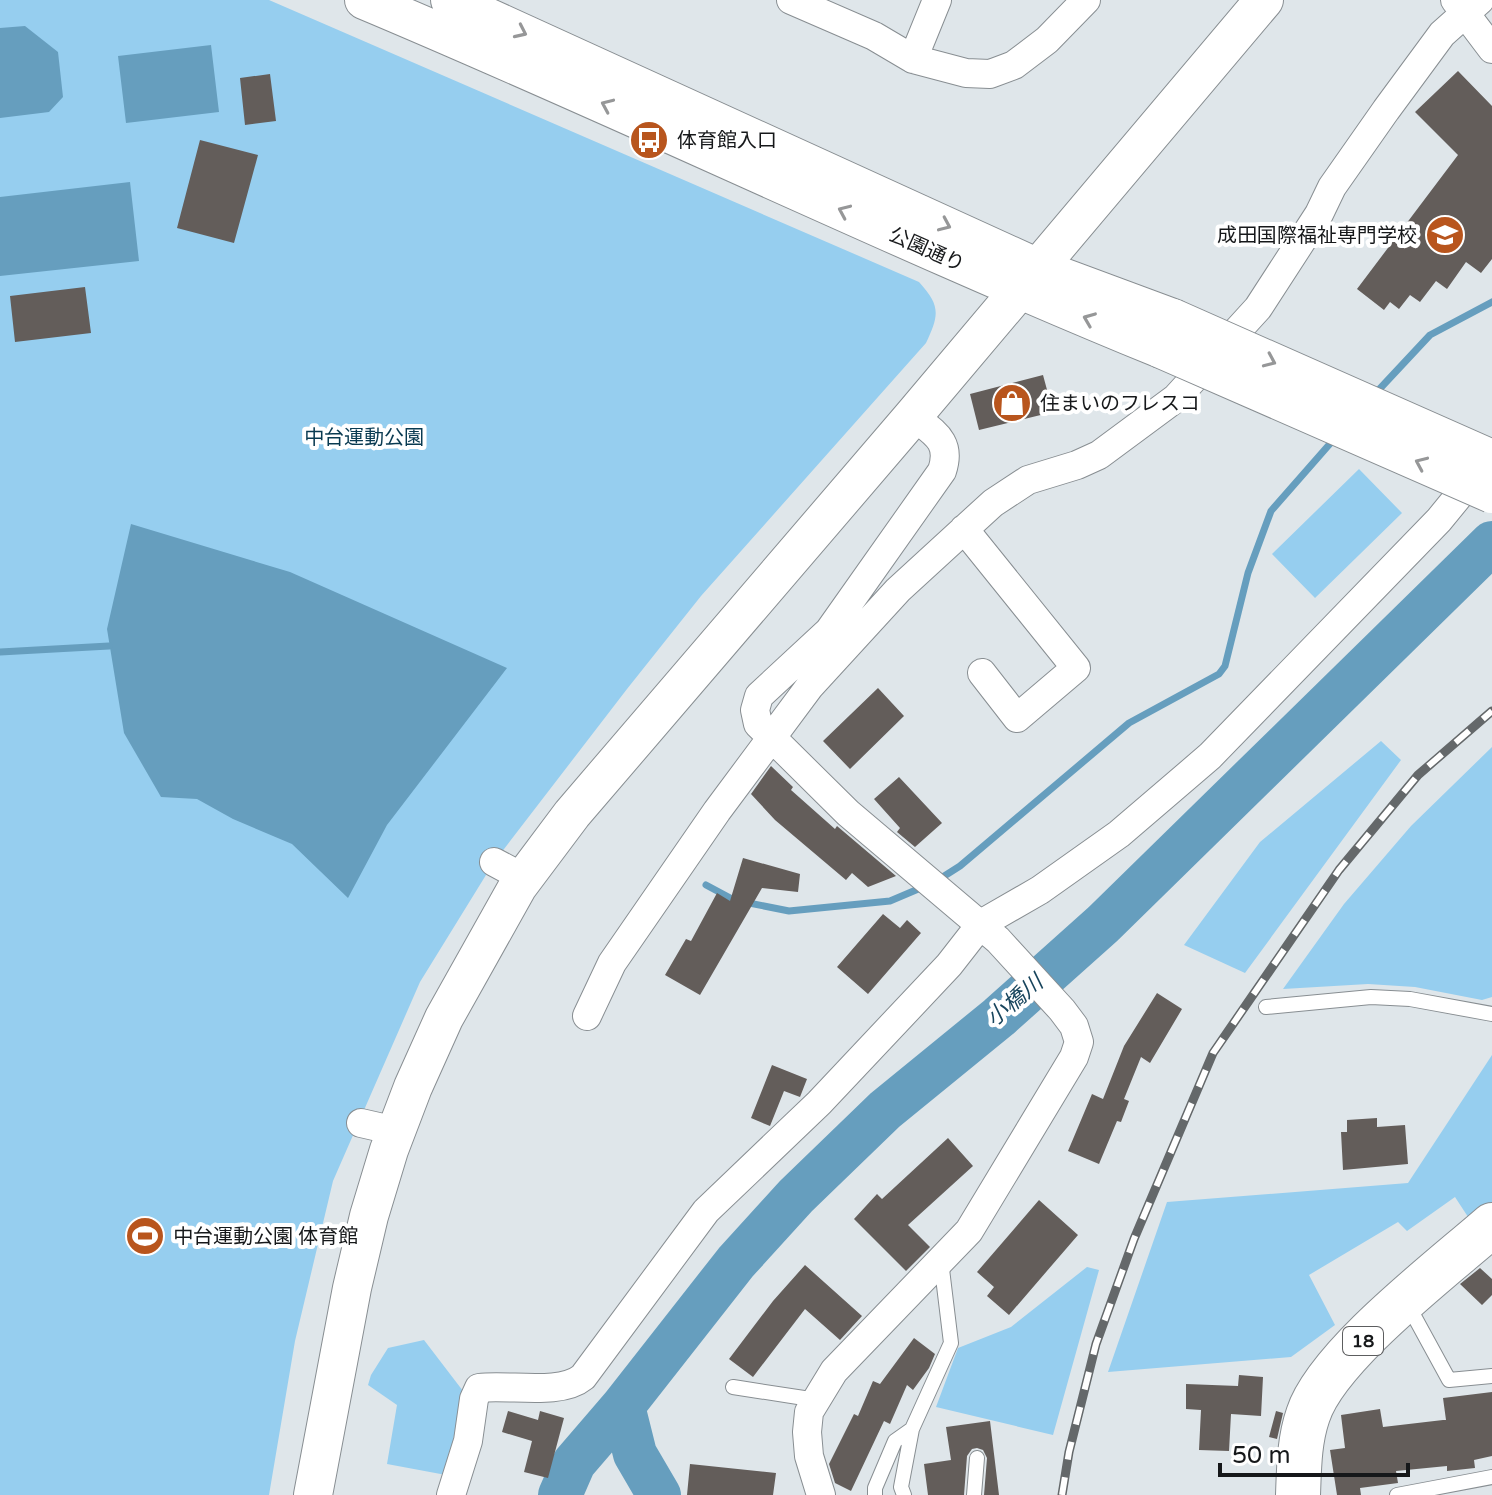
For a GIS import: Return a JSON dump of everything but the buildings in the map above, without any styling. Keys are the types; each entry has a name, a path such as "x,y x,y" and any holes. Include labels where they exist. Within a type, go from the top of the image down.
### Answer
{"main road":[{"name":"18","path":"1298,1495 1300,1452 1308,1414 1324,1385 1349,1354 1492,1225"}],"street":[{"name":"公園通り","path":"364,0 725,157 1027,279 1492,457"},
{"name":"公園通り","path":"450,0 1027,279"},
{"path":"791,0 874,36 913,59 966,73 990,74 1014,65 1086,0"},
{"path":"913,59 937,0"},
{"path":"313,1495 352,1288 369,1216 379,1127 444,1018 509,870 572,814 1264,0"},
{"path":"587,1016 612,963 717,811 810,686 898,590 993,503 1028,480 1099,455 1176,398 1258,308 1319,214 1332,187 1442,34 1467,5 1492,49"},
{"name":"公園通り","path":"1167,333 1492,494"},
{"path":"821,1495 809,1456 809,1412 834,1371 969,1231 1074,1057 1079,1042 1074,1026 1062,1010 989,932 848,813 758,724 755,710 759,696 829,631 942,471 946,459 945,448 938,436 913,416"},
{"path":"451,1495 468,1441 474,1399 479,1388 500,1385 567,1386 583,1377 706,1211 819,1103 949,965 1040,890 1119,834 1210,756 1439,520 1492,457"},
{"path":"964,529 1076,668 1017,718 982,673"}],"lane":[{"path":"1266,1007 1371,997 1410,999 1492,1014"},
{"path":"904,1495 901,1487 912,1429 951,1343 941,1261"},
{"path":"1405,1301 1449,1380 1492,1376"},
{"path":"733,1387 817,1400"},
{"path":"875,1495 875,1488 895,1441 912,1429"},
{"path":"974,1495 977,1458"},
{"path":"1397,1495 1492,1477"}],"green space":[{"name":"中台運動公園","path":"0,0 269,0 919,282 936,311 926,343 701,596 627,689 494,862 420,982 333,1181 295,1341 269,1495 0,1495"},
{"path":"1359,469 1402,513 1315,598 1272,554"},
{"path":"1381,741 1401,760 1245,973 1184,945 1260,842"},
{"path":"1492,747 1492,997 1482,1000 1415,987 1368,984 1283,989 1344,904 1411,826"},
{"path":"1492,1055 1492,1205 1472,1223 1455,1197 1407,1231 1398,1222 1309,1275 1335,1325 1291,1357 1108,1372 1167,1202 1408,1183"},
{"path":"1087,1267 1099,1270 1053,1435 936,1407 958,1348 1011,1327"},
{"path":"424,1340 463,1391 446,1475 387,1464 397,1405 368,1385 388,1348"}],"shaded area":[{"path":"25,26 58,52 63,97 49,112 0,118 0,28"},
{"path":"211,45 219,112 126,123 118,56"},
{"path":"130,182 139,261 0,276 0,197"},
{"path":"131,524 290,572 507,668 387,825 348,898 292,844 233,819 197,799 161,797 124,733 107,629"}],"waterway":[{"path":"1373,396 1430,335 1492,302"},
{"path":"938,880 960,866 1129,723 1219,674 1225,666 1248,573 1271,511 1335,438"},
{"name":"小橋川","path":"560,1495 574,1463 736,1262 796,1196 885,1110 999,1017 1103,924 1492,543"},
{"path":"0,652 109,646"},
{"path":"706,885 734,900 789,911 890,901 923,887"},
{"name":"小橋川","path":"623,1406 635,1454 659,1495"}],"railway":[{"path":"1062,1495 1069,1452 1096,1344 1134,1239 1213,1053 1339,870 1418,775 1492,711"}],"place":[{"name":"体育館入口","path":"649,140"},
{"name":"成田国際福祉専門学校","path":"1445,235"},
{"name":"住まいのフレスコ","path":"1012,403"},
{"name":"中台運動公園 体育館","path":"145,1236"}]}
